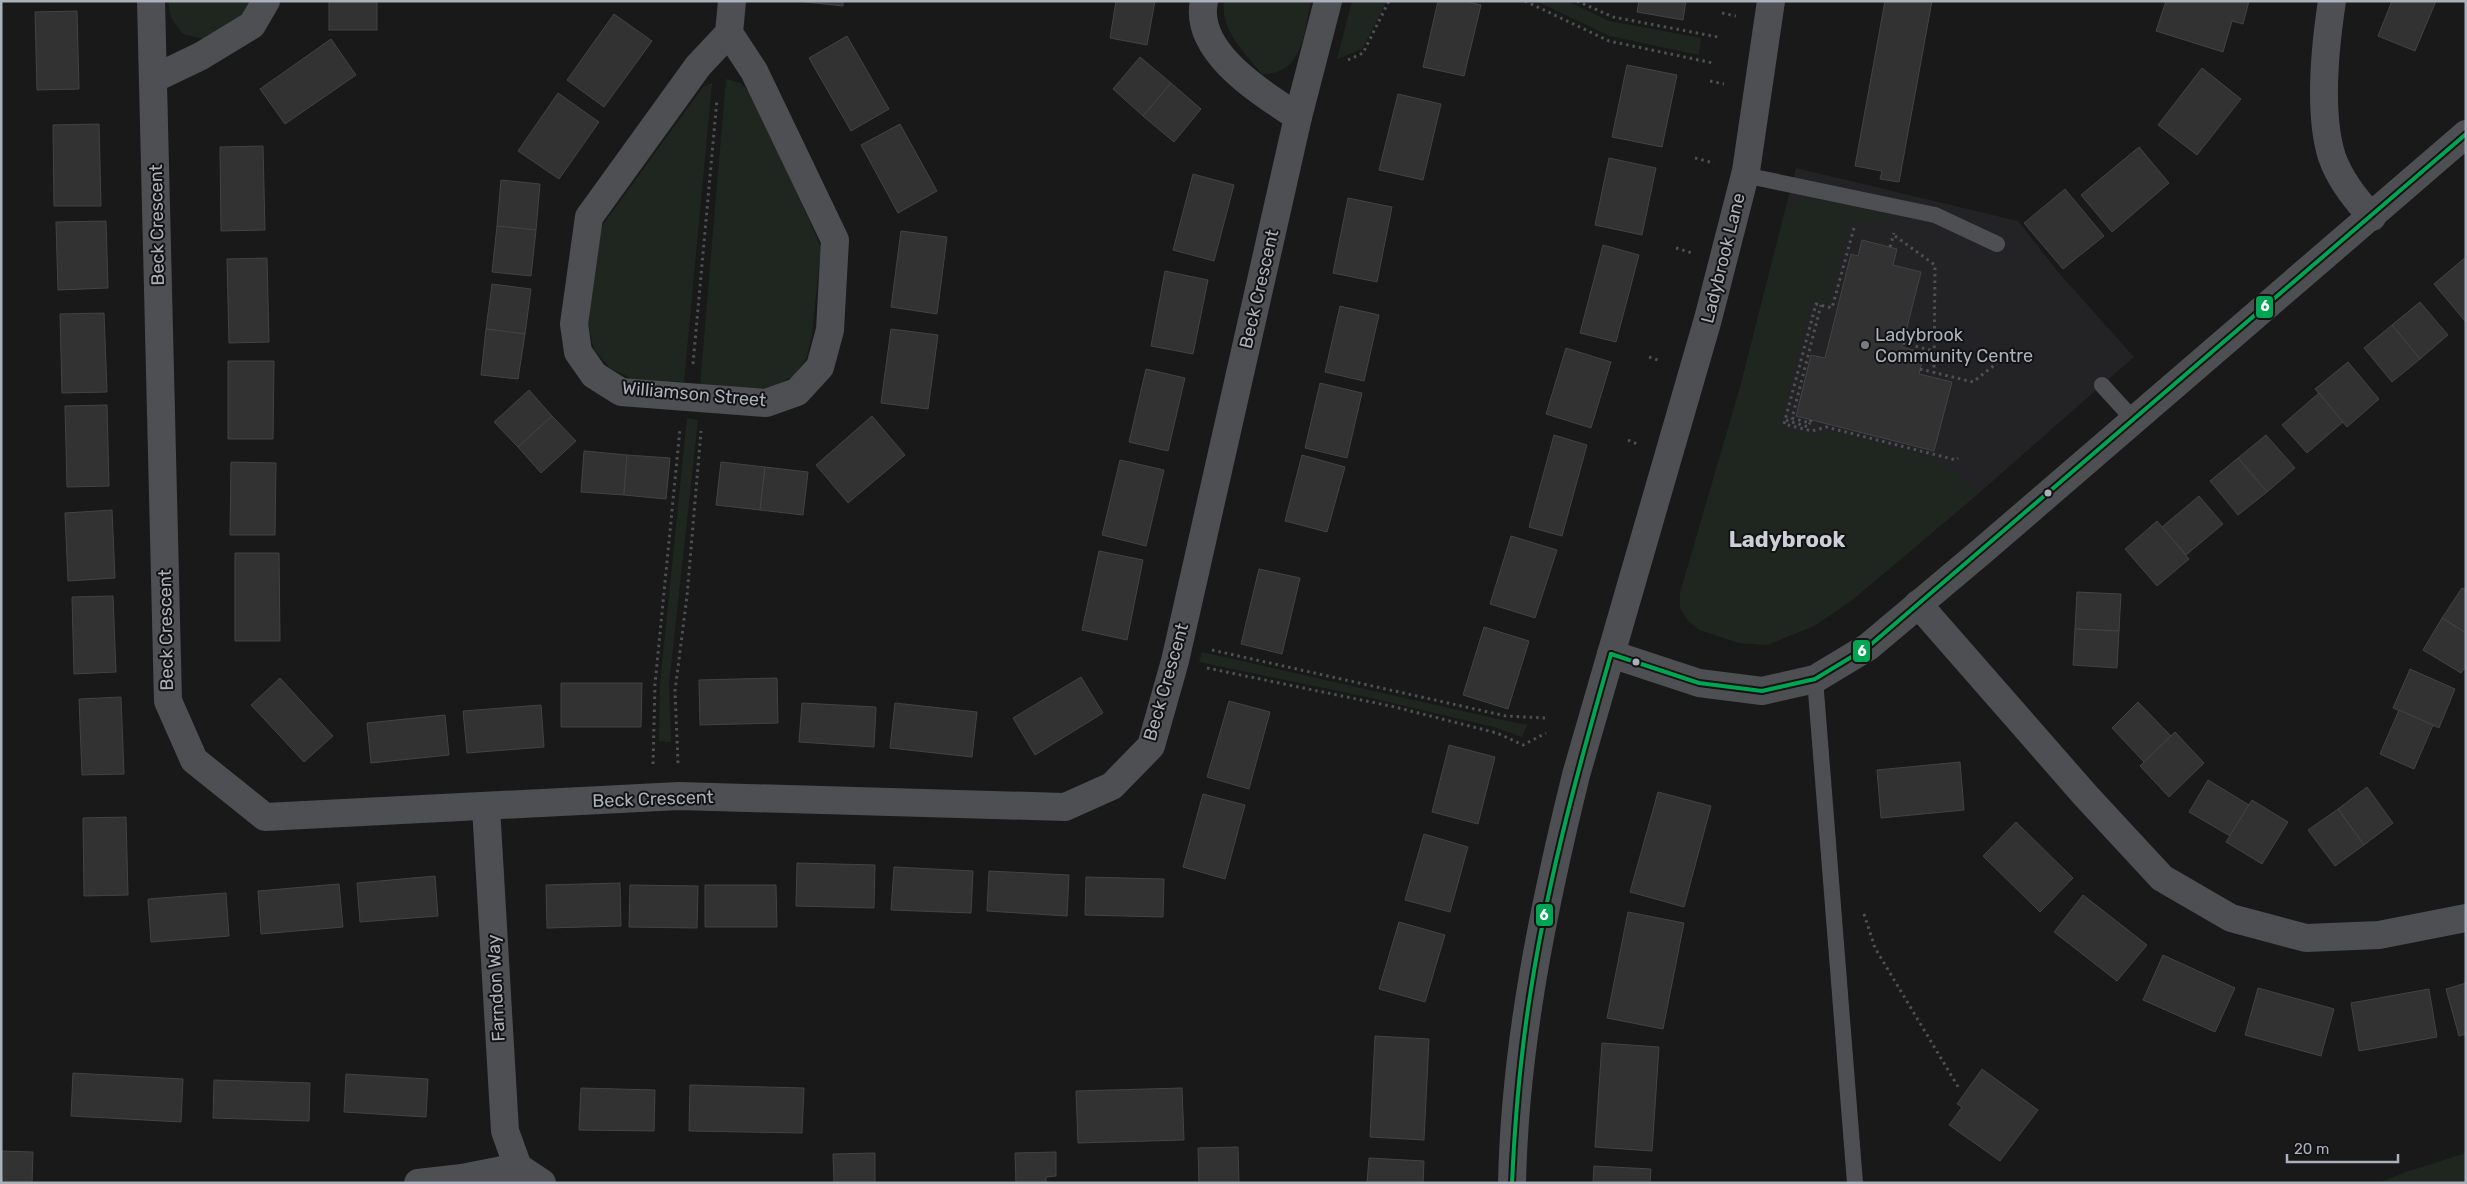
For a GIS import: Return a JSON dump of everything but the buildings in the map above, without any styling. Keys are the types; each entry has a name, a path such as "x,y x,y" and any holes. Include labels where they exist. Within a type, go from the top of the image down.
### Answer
{"street":[{"name":"Beck Crescent","path":"151,1 168,701 194,760 265,816 679,796 1065,807 1112,786 1151,746 1177,652 1298,117 1328,1"},
{"path":"153,79 201,56 252,25 266,1"},
{"path":"730,33 732,1"},
{"path":"1204,1 1202,9 1207,34 1217,52 1262,93 1298,117"},
{"name":"Ladybrook Lane","path":"1512,1183 1513,1127 1531,978 1562,830 1708,319 1753,135 1771,1"},
{"path":"2332,1 2326,44 2326,124 2332,157 2350,193 2372,217"},
{"name":"Williamson Street","path":"730,33 754,71 835,240 830,330 820,367 797,392 766,403 621,392 594,376 578,352 574,324 589,216 698,66 730,33"},
{"path":"1611,654 1699,683 1762,691 1815,679 1868,647 2372,217 2466,134"},
{"path":"1918,604 2086,796 2162,878 2231,918 2306,938 2379,936 2466,918"},
{"name":"Farndon Way","path":"486,806 505,1131 518,1167"},
{"path":"418,1183 462,1178 518,1167 542,1183"}],"lane":[{"path":"1744,175 1935,215 1997,244"},
{"path":"2102,385 2133,419"},
{"path":"1815,679 1854,1183"}],"path":[{"path":"1309,78 1363,53 1389,1"},
{"path":"1525,1 1609,41 1713,63"},
{"path":"1577,1 1613,17 1718,37"},
{"path":"652,798 655,684 692,398 718,90"},
{"path":"1861,227 1852,228 1832,308 1816,304 1784,424 1812,431 1826,427 1956,460 1958,458"},
{"path":"1893,235 1935,264 1934,373"},
{"path":"1786,420 1808,427 1811,422 1792,418 1821,305"},
{"path":"1903,343 1934,351"},
{"path":"1920,369 1973,382 1997,363"},
{"path":"679,796 675,691 687,596 692,398"},
{"path":"1177,652 1506,716 1545,718"},
{"path":"1177,652 1497,733 1523,745 1546,733"},
{"path":"1861,905 1875,948 1960,1090"}],"shaded area":[{"path":"168,1 252,1 241,18 207,40 183,34 171,18"},
{"path":"1224,1 1311,1 1303,38 1294,60 1276,72 1262,74 1241,49 1230,31 1224,12"},
{"path":"1352,1 1387,1 1362,49 1337,59"},
{"path":"1536,1 1567,1 1609,21 1701,38 1699,55 1610,36"},
{"path":"726,79 740,83 753,95 821,247 812,335 807,357 794,376 773,387 750,390 700,385"},
{"path":"712,83 684,382 633,379 611,369 594,350 588,323 599,230 703,87"},
{"path":"1796,168 2018,221 2059,273 2134,357 1978,494 1851,601 1814,626 1767,645 1739,643 1700,630 1688,621 1680,608 1680,593 1741,384"},
{"path":"1801,196 1891,215 1889,220 1850,222 1828,304 1812,300 1780,427 1815,436 1831,431 1937,459 1978,494 1851,601 1814,626 1767,645 1739,643 1700,630 1688,621 1680,608 1680,593 1741,384 1787,202 1799,204"},
{"path":"687,418 698,420 669,685 671,742 659,741 660,684"},
{"path":"1202,652 1527,725 1522,737 1494,727 1367,697 1199,662"},
{"path":"2466,1153 2466,1183 2379,1183 2406,1172"}],"transit line":[{"name":"6","path":"1611,654 1699,683 1762,691 1815,679 1868,647 2466,134"},
{"name":"6","path":"1512,1183 1522,1058 1539,941 1567,817 1611,654"}],"place":[{"name":"Ladybrook Community Centre","path":"1865,345"}],"district":[{"name":"Ladybrook","path":"1787,539"}]}
